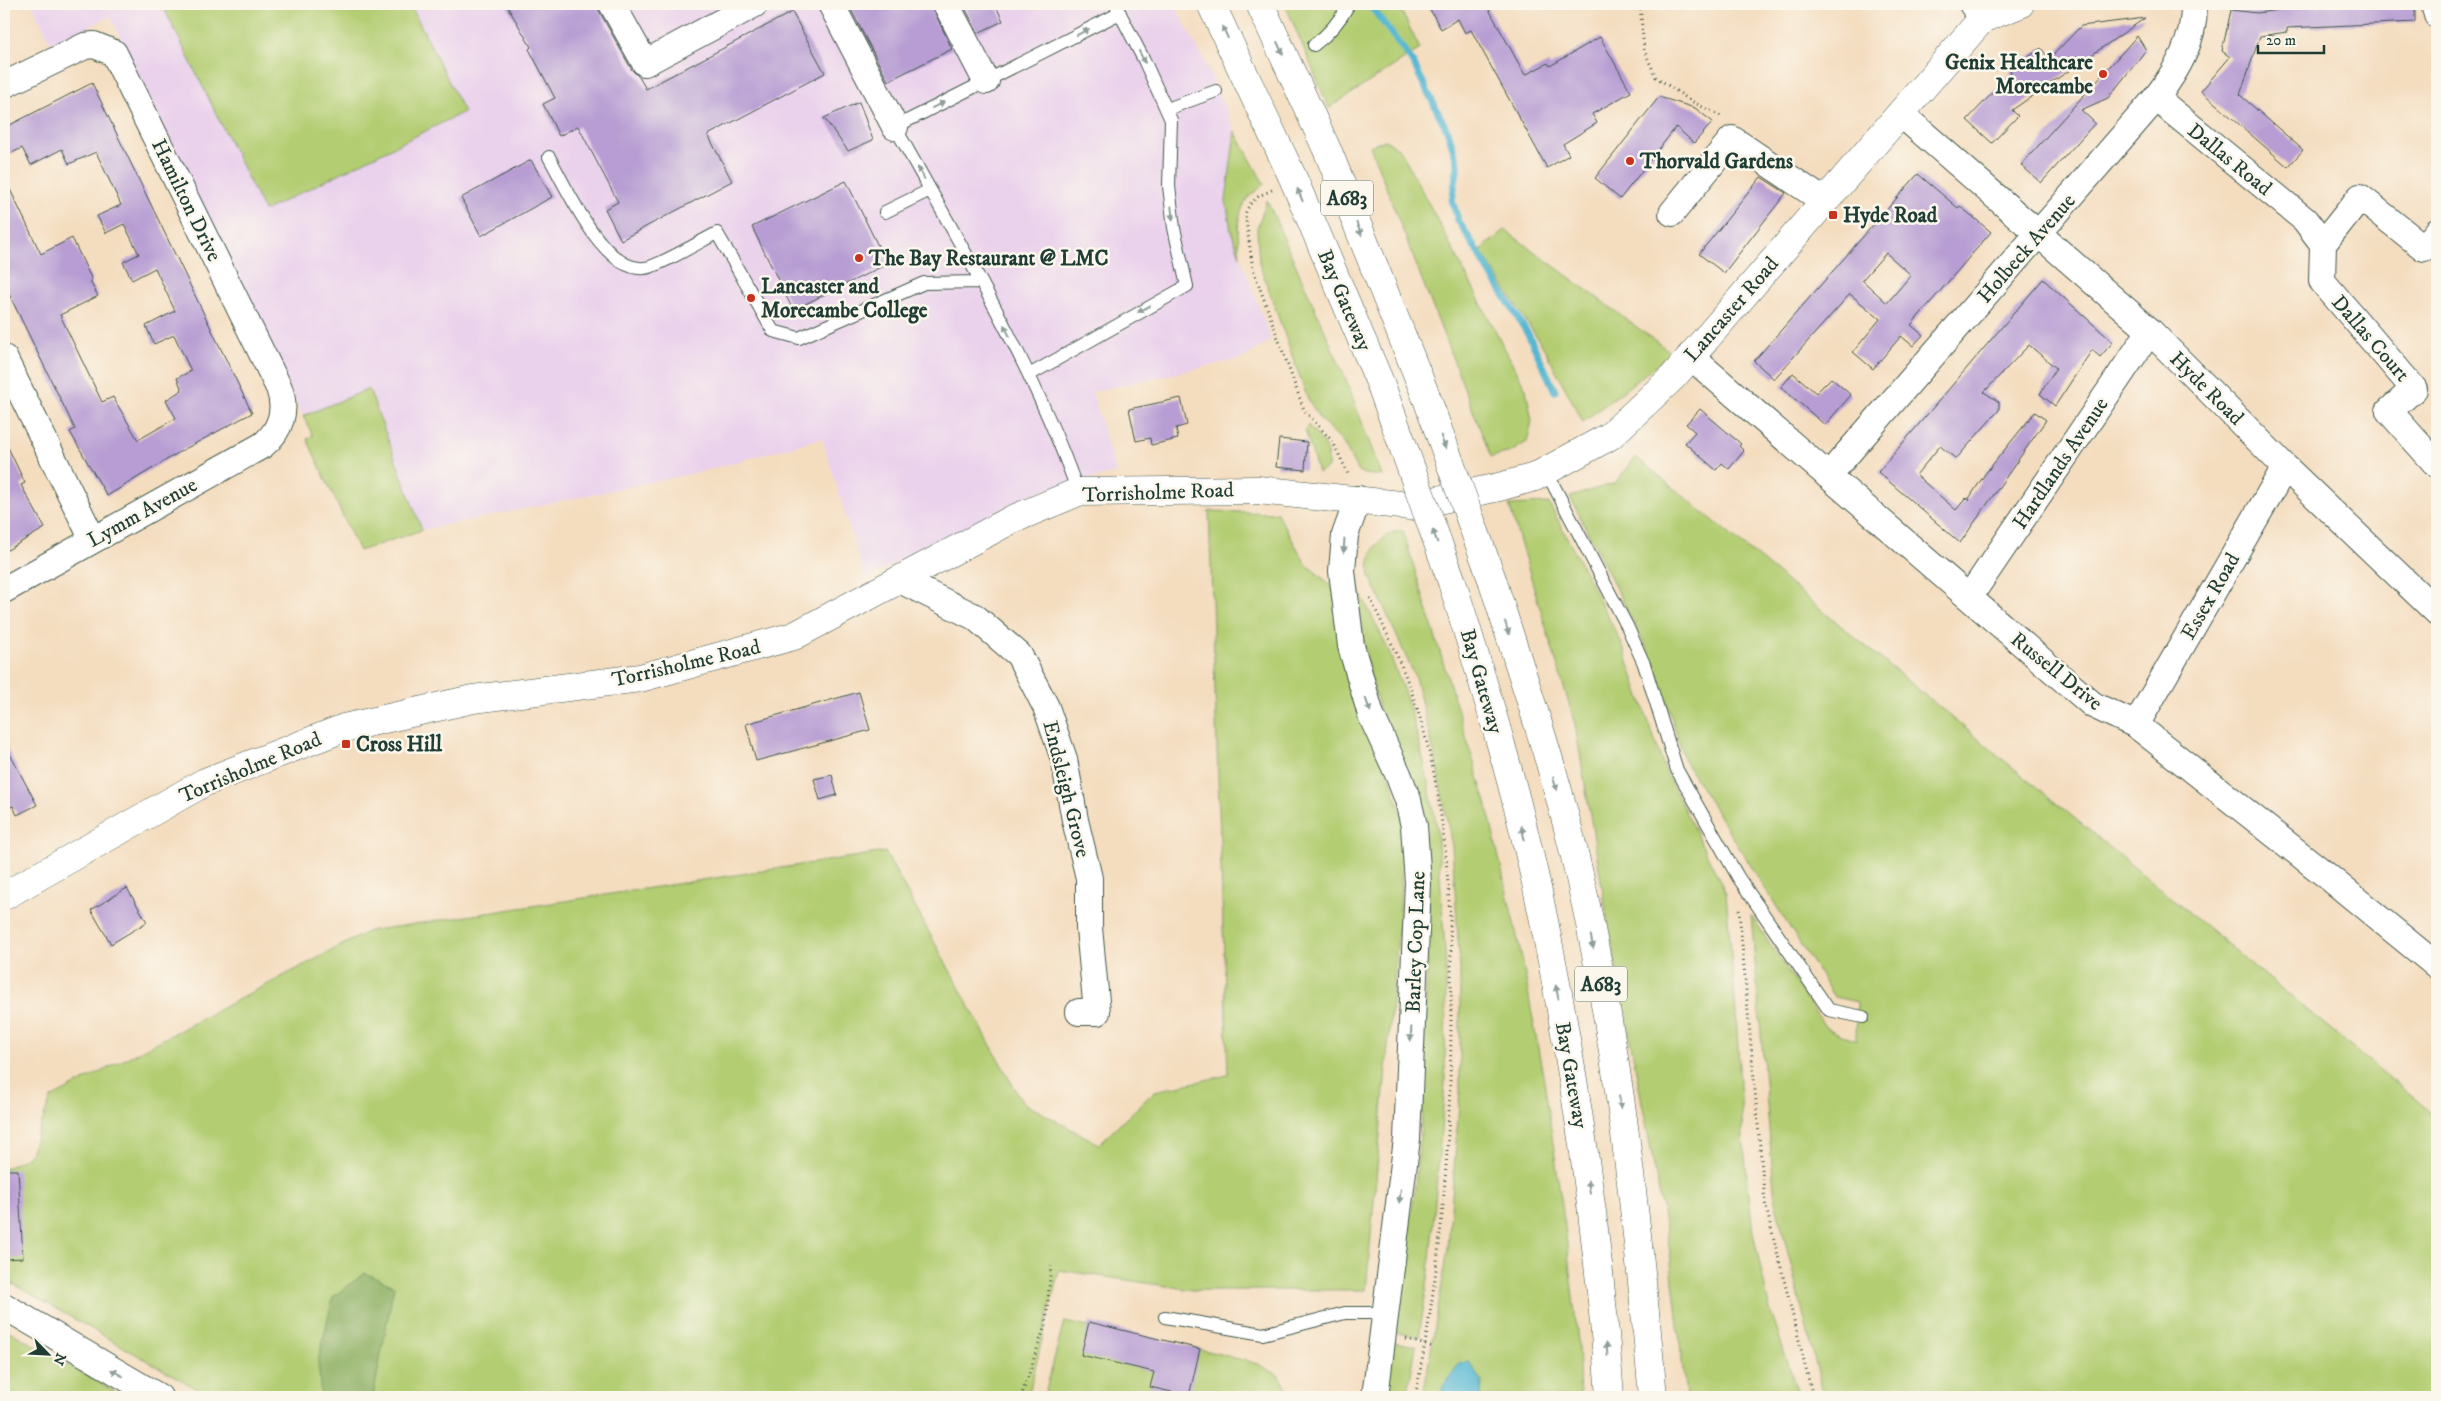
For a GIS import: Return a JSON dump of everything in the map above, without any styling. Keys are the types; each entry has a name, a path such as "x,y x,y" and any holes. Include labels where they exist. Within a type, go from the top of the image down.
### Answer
{"main road":[{"name":"Bay Gateway","path":"1211,4 1293,178 1380,385 1452,582 1486,691 1544,919 1584,1149 1598,1250 1610,1397"},
{"name":"Bay Gateway","path":"1260,4 1329,154 1426,396 1493,582 1560,798 1587,915 1608,1022 1638,1227 1653,1397"},
{"name":"Lancaster Road","path":"1367,501 1410,506 1499,487 1535,477 1610,436 1673,376 1901,114 1977,11 2020,4"},
{"name":"Torrisholme Road","path":"4,896 205,782 344,728 473,700 640,678 794,636 1010,520 1078,492 1258,490 1367,501"}],"street":[{"path":"612,4 645,63 755,4"},
{"path":"831,4 895,127"},
{"path":"946,4 986,81"},
{"name":"Holbeck Avenue","path":"1828,476 2156,98 2175,72 2185,53 2191,34 2194,4"},
{"path":"2434,4 2437,15"},
{"name":"Hamilton Drive","path":"4,84 85,46 94,45 104,48 114,53 120,60 279,388 284,408 282,419 276,429"},
{"name":"Dallas Road","path":"2156,98 2305,220 2322,244"},
{"name":"Hyde Road","path":"1901,114 2150,330 2286,467 2437,612"},
{"path":"1672,213 1732,139 1824,201"},
{"path":"2322,244 2360,198 2424,248 2437,232"},
{"name":"Dallas Court","path":"2322,244 2322,281 2414,389 2389,411 2437,465"},
{"name":"Hardlands Avenue","path":"1970,596 2150,330"},
{"name":"Russell Drive","path":"1690,356 1970,596 2093,706 2136,725 2326,875 2437,966"},
{"path":"4,358 92,540"},
{"name":"Lymm Avenue","path":"4,590 254,451 271,438 276,429"},
{"name":"Essex Road","path":"2136,725 2286,467"},
{"name":"Barley Cop Lane","path":"1367,501 1345,535 1342,571 1351,646 1371,715 1408,800 1414,826 1418,882 1406,1139 1375,1397"},
{"name":"Endsleigh Grove","path":"900,580 975,617 1020,655 1046,707 1064,759 1089,878 1089,928 1096,1012"},
{"path":"4,1306 159,1397"}],"lane":[{"path":"1314,45 1329,34 1341,19 1349,4"},
{"path":"1029,374 1187,286 1173,220 1169,186 1171,120 1117,9 986,81 895,127 1029,374 1058,436 1078,492"},
{"path":"1167,109 1216,91"},
{"path":"549,157 595,236 611,256 630,268 646,268 717,233 772,331 800,338 924,283 968,284 980,282"},
{"path":"885,212 930,190"},
{"path":"1546,471 1628,626 1644,664 1677,770 1738,877 1829,1010 1863,1016"},
{"path":"1638,1227 1666,1397"},
{"path":"1165,1317 1263,1334 1345,1313 1386,1313"}],"path":[{"path":"1640,4 1644,50 1656,78 1691,101 1731,122"},
{"path":"1273,190 1259,196 1246,214 1253,269 1304,410 1333,442 1367,501"},
{"path":"1738,877 1765,1203 1813,1397"},
{"path":"1021,1397 1046,1323 1050,1266"}],"shaded area":[{"name":"Lancaster and Morecambe College","path":"32,4 1174,4 1205,62 1235,131 1226,200 1231,231 1271,340 1244,358 1092,392 1116,473 1033,493 865,579 822,438 704,471 422,530 370,389 303,416 110,16 52,45"}],"green space":[{"path":"162,4 410,4 464,112 264,211"},
{"path":"1285,4 1398,4 1420,49 1329,108"},
{"path":"1235,131 1264,184 1249,197 1241,210 1238,225 1240,256 1231,231 1226,200"},
{"path":"1385,140 1400,149 1526,389 1532,421 1527,442 1511,452 1491,457 1370,146"},
{"path":"1267,200 1345,377 1382,476 1364,474 1358,471 1342,441 1319,418 1307,397 1259,263 1257,228"},
{"path":"1505,230 1672,353 1583,422 1545,350 1480,250"},
{"path":"369,389 422,530 359,551 307,439 313,436 303,416"},
{"path":"1308,425 1326,449 1328,467 1318,473 1305,430"},
{"path":"1636,457 2437,1117 2437,1397 1824,1397 1775,1201 1751,915 1826,1028 1856,1041 1857,1002 1834,997 1685,762 1656,667 1570,497 1615,483"},
{"path":"1549,503 1622,644 1666,773 1726,893 1736,1012 1743,1138 1753,1233 1769,1306 1799,1397 1686,1397 1669,1245 1608,923 1575,724 1509,505"},
{"path":"1209,511 1277,513 1306,564 1333,587 1404,823 1399,924 1366,1290 1193,1290 1059,1270 1028,1397 211,1397 4,1279 4,1169 29,1156 51,1098 369,931 885,852 1022,1102 1099,1144 1155,1091 1228,1075"},
{"path":"1396,531 1403,531 1487,806 1522,958 1545,1087 1565,1227 1578,1341 1580,1397 1423,1397 1448,1249 1460,1091 1460,968 1452,846 1435,757 1415,677 1370,576 1371,554 1378,543"},
{"path":"1354,580 1387,647 1409,705 1424,762 1437,828 1446,968 1445,1084 1429,1272 1419,1337 1393,1332 1414,1195 1422,1116 1429,905 1367,661"},
{"path":"365,1273 394,1286 373,1397 321,1397 318,1361 333,1297"},
{"path":"1064,1322 1200,1349 1258,1364 1278,1375 1293,1397 1044,1397"},
{"path":"4,1328 124,1397 4,1397"},
{"path":"1394,1342 1416,1346 1407,1397 1384,1397"}],"water":[{"path":"1469,1362 1482,1381 1481,1397 1440,1397 1443,1386 1459,1364"}],"building":[{"path":"506,4 597,4 599,11 632,70 646,89 792,12 825,73 708,135 732,181 621,240 605,209 618,202 578,126 559,136 543,104 555,98 529,49 531,47"},
{"path":"848,4 931,4 952,49 888,81"},
{"path":"963,4 995,4 1003,21 978,33"},
{"path":"1427,4 1486,4 1525,75 1548,63 1550,66 1600,37 1631,92 1592,114 1597,123 1563,144 1569,155 1547,168 1471,30 1465,33 1458,19 1441,29"},
{"path":"2306,4 2415,4 2415,22 2287,28 2287,32 2260,36 2240,95 2303,150 2288,167 2201,91 2230,57 2222,51 2231,10 2257,13 2307,6"},
{"path":"2145,18 2012,110 2018,116 1992,143 1967,120 2011,73 2010,70 2041,48 2049,59 2081,26"},
{"path":"2137,36 2146,50 2108,98 2081,110 2095,123 2041,183 2021,165"},
{"path":"92,83 252,413 183,450 107,496 70,432 75,429 4,284 4,177 41,254 72,238 91,278 91,283 98,296 60,315 102,402 113,397 138,440 176,418 166,400 182,390 177,378 191,371 174,335 154,344 146,326 175,311 155,268 132,280 123,262 139,254 124,224 106,233 97,216 121,205 96,152 69,164 62,149 31,165 22,148 4,157 4,128"},
{"name":"Thorvald Gardens","path":"1659,97 1695,108 1713,122 1694,143 1676,127 1620,199 1595,178"},
{"path":"859,102 873,140 848,151 824,118"},
{"path":"531,160 552,197 481,236 461,198"},
{"path":"1918,174 1958,208 1960,206 1991,232 1911,325 1923,335 1913,346 1901,336 1873,369 1853,352 1880,319 1850,294 1774,379 1754,361","holes":["1886,253 1911,275 1887,303 1862,280"]},
{"name":"Thorvald Gardens","path":"1761,177 1786,193 1724,273 1699,254"},
{"path":"846,181 887,264 793,310 752,227"},
{"path":"2043,279 2113,342 2100,357 2092,350 2055,406 2040,394 2056,368 2029,345 1984,392 1999,402 1999,410 1956,459 1940,446 1916,475 1956,510 1966,498 1968,500 1985,474 2035,412 2046,420 1960,543 1878,472"},
{"path":"1793,373 1816,393 1831,378 1851,395 1825,425 1781,387"},
{"path":"1181,398 1187,425 1176,428 1178,439 1151,445 1150,438 1136,441 1129,409"},
{"path":"1700,409 1741,444 1739,446 1744,451 1729,469 1722,463 1716,470 1685,443 1695,432 1686,424"},
{"path":"4,439 25,483 21,485 45,528 4,552"},
{"path":"1279,439 1307,442 1305,470 1276,467"},
{"path":"859,692 870,730 756,761 746,724"},
{"path":"4,743 37,805 17,815 13,806 4,810"},
{"path":"832,775 837,795 820,800 814,779"},
{"path":"127,888 147,922 111,944 91,910"},
{"path":"4,1170 18,1170 23,1258 4,1259"},
{"path":"1089,1322 1200,1349 1189,1396 1150,1387 1154,1372 1081,1355"}],"waterway":[{"path":"1369,4 1412,61 1448,132 1458,165 1452,200 1458,220 1529,336 1555,391"}],"place":[{"name":"Genix Healthcare Morecambe","path":"2103,74"},
{"name":"Thorvald Gardens","path":"1630,161"},
{"name":"Hyde Road","path":"1833,215"},
{"name":"The Bay Restaurant @ LMC","path":"859,258"},
{"name":"Lancaster and Morecambe College","path":"751,298"},
{"name":"Cross Hill","path":"346,744"}]}
